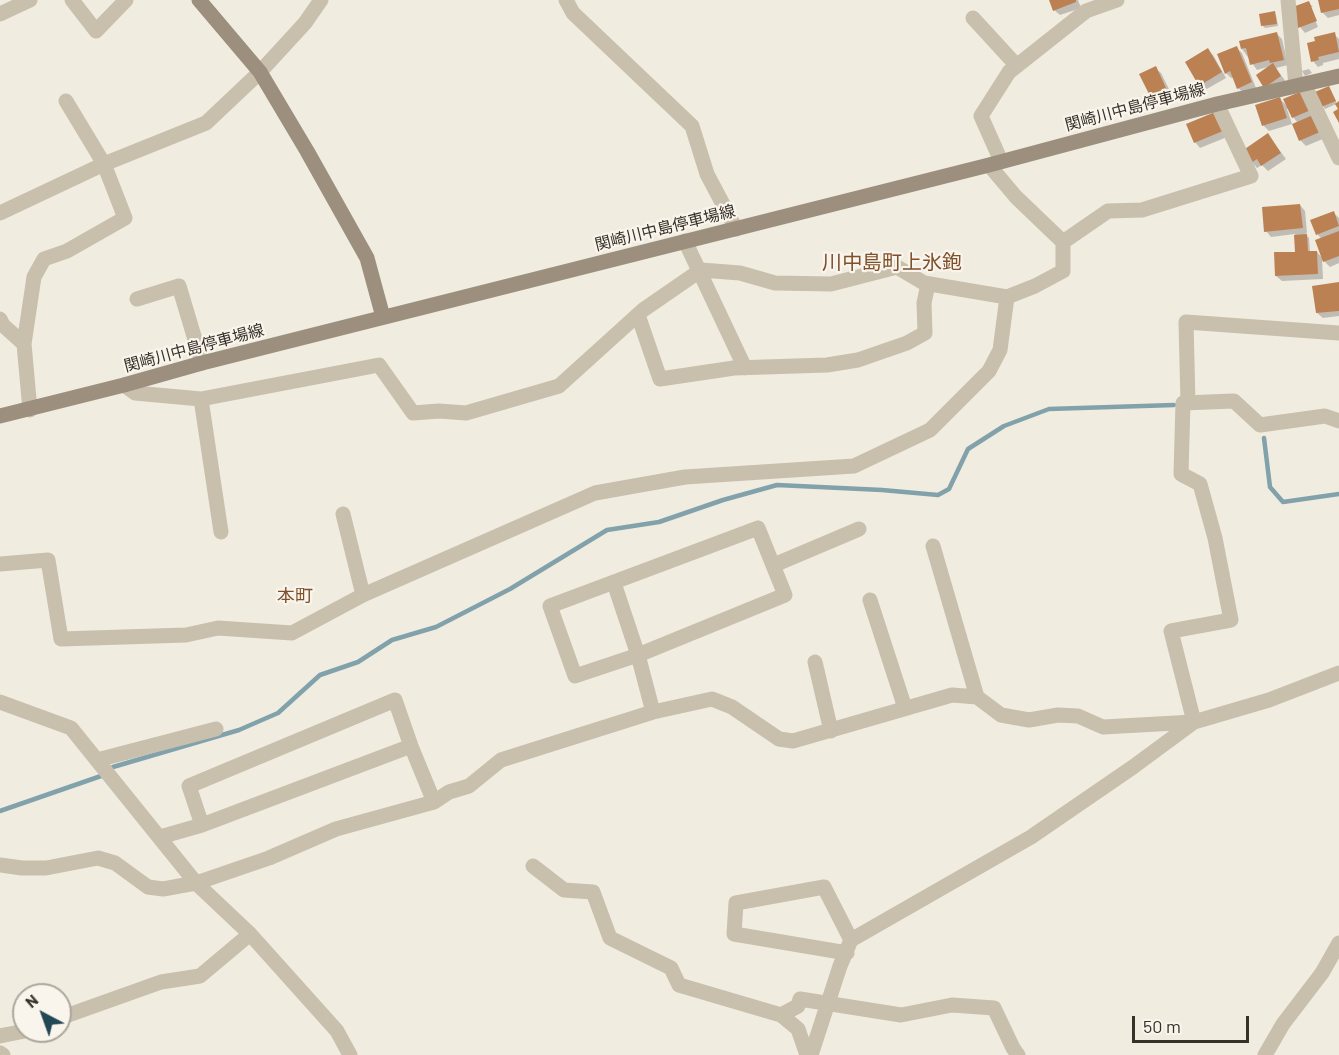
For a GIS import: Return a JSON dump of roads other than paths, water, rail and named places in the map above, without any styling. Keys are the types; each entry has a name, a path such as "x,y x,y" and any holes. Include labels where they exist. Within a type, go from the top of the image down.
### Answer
{"main road":[{"path":"199,0 260,72 308,151 367,258 383,317"},
{"name":"関崎川中島停車場線","path":"0,416 995,163 1217,104 1339,76"}],"street":[{"path":"0,14 30,0"},
{"path":"72,0 96,31 126,0"},
{"path":"0,213 104,164 206,123 260,72 305,23 321,0"},
{"path":"566,0 573,14 692,126 708,174 736,229"},
{"path":"124,385 135,393 201,399 379,365 413,413 439,411 466,413 559,386 638,315 701,270 740,273 775,283 831,284 897,267 928,284 1007,297 1035,286 1063,271 1063,242 1016,197 995,163 981,116 1009,72 1086,11 1117,0"},
{"path":"1288,0 1300,85 1339,158"},
{"path":"973,18 1017,66"},
{"path":"30,410 24,344 34,277 45,259 67,251 125,218 104,164 66,101"},
{"path":"1063,242 1108,212 1143,210 1251,176 1217,104"},
{"path":"686,241 745,368"},
{"path":"638,315 660,378 745,368 827,365 858,360 907,343 925,333 924,303 928,284"},
{"path":"137,299 179,286 202,363"},
{"path":"0,564 48,560 61,639 186,635 218,628 292,633 363,595 595,493 686,477 854,466 930,430 989,371 999,350 1007,297"},
{"path":"0,319 3,325 24,344"},
{"path":"1188,403 1186,322 1339,333"},
{"path":"201,399 221,532"},
{"path":"1194,722 1171,631 1231,620 1215,538 1200,484 1180,474 1183,403 1234,401 1260,425 1325,416 1339,421"},
{"path":"343,514 363,595"},
{"path":"758,528 785,595 638,656 575,676 549,606 614,583 758,528"},
{"path":"774,565 859,529"},
{"path":"933,546 977,697"},
{"path":"614,583 638,656 653,712"},
{"path":"870,600 905,708"},
{"path":"815,662 831,731"},
{"path":"0,865 46,868 98,858 116,863 148,887 164,889 196,883 269,858 336,829 434,802 449,792 469,786 501,760 653,712 712,699 732,707 778,739 793,741 952,695 977,697 1001,716 1029,720 1059,715 1078,716 1103,727 1194,722 1269,700 1339,673"},
{"path":"202,825 189,786 395,700 434,802"},
{"path":"0,702 71,728 196,883 250,934 337,1031 350,1055"},
{"path":"809,1055 849,946 866,929 1031,837 1134,767 1194,722"},
{"path":"97,760 216,729"},
{"path":"160,837 202,825 411,746"},
{"path":"533,866 564,890 593,892 610,938 670,968 680,985 781,1015 798,1029 809,1055"},
{"path":"824,887 849,946 734,934 735,903 824,887"},
{"path":"72,1014 161,982 200,976 250,934"},
{"path":"1265,1055 1283,1024 1322,973 1339,943"},
{"path":"781,1015 798,1006 800,999 901,1015 952,1005 994,1008 1018,1055"}],"waterway":[{"path":"113,767 239,730 278,713 320,675 358,662 392,640 436,627 510,589 607,530 659,522 723,500 777,485 938,495 949,489 968,449 1004,426 1049,409 1174,405"},
{"path":"1264,438 1270,487 1283,502 1339,494"},
{"path":"0,811 101,776"}],"district":[{"name":"川中島町上氷鉋","path":"892,262"},
{"name":"本町","path":"295,596"}]}
